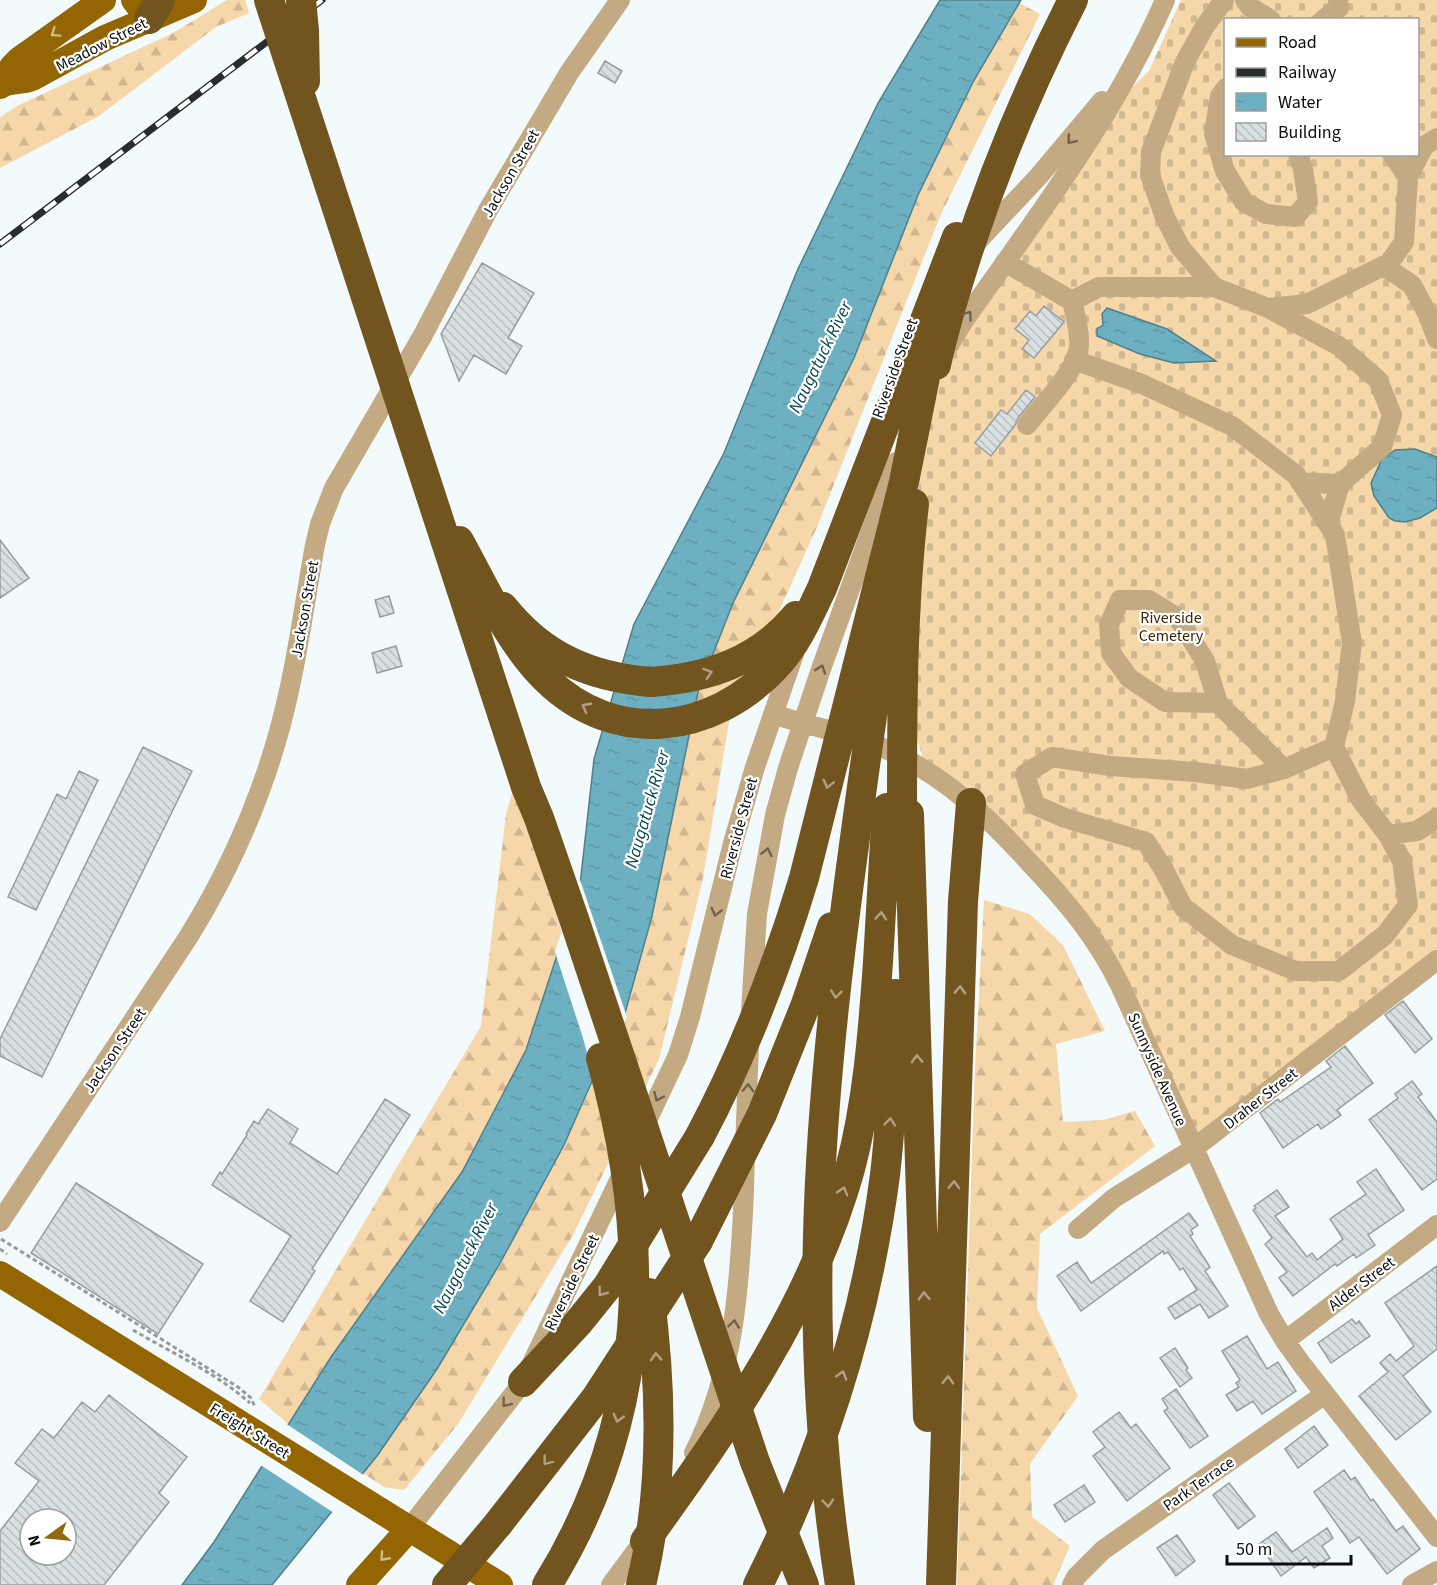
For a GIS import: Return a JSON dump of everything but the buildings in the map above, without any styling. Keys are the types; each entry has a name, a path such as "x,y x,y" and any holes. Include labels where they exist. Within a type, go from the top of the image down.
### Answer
{"highway":[{"path":"269,0 425,479 508,629 527,657 547,679 569,698 594,711 617,720 664,725 713,713 737,700 760,683 793,644 838,551 934,292 957,237 1043,48 1070,0"},
{"path":"269,0 525,787 664,1198 790,1585"},
{"path":"301,0 304,31 305,114"},
{"path":"425,479 496,598 515,622 536,642 580,667 626,680 651,682 674,680 721,669 764,646 785,629 802,608 816,583 832,548 951,234 1002,118 1070,0"},
{"path":"758,1585 791,1516 832,1406 853,1336 876,1233 885,1174 891,1112 902,892 899,812 903,651 909,544 925,424 937,360 974,232 1015,122 1070,0"},
{"path":"840,1585 828,1511 822,1434 817,1305 824,1116 850,873 904,482 927,361 957,237"},
{"path":"523,1382 578,1323 607,1287 700,1136 744,1049 804,878 904,482"},
{"path":"525,787 539,818 574,919 739,1414 771,1505 804,1585"},
{"path":"525,787 525,798 532,826 610,1090 632,1211 635,1265 635,1306 631,1351 626,1386 616,1425 589,1504 571,1545 547,1585"},
{"path":"525,787 540,853 610,1090 628,1165 642,1244 656,1352 658,1415 654,1509 641,1585"},
{"path":"941,1585 963,901 971,803"},
{"path":"638,1550 705,1456 770,1353 805,1288 836,1213 852,1158 868,1080 899,812"},
{"path":"899,812 933,1585"},
{"path":"447,1585 498,1524 596,1398 698,1241 762,1114 806,1004 850,873"},
{"path":"739,1414 765,1449 801,1530 829,1585"}],"main road":[{"name":"Meadow Street","path":"3,83 14,63 103,0"},
{"name":"Meadow Street","path":"3,83 32,78 98,42 148,6 194,0"},
{"name":"Freight Street","path":"0,1274 250,1417 373,1507 500,1585"},
{"name":"Riverside Street","path":"359,1585 409,1529"}],"street":[{"name":"Jackson Street","path":"0,1222 189,936 217,889 242,836 276,742 293,669 315,545 330,497 423,335 488,210 555,95 580,55 620,0"},
{"name":"Riverside Street","path":"611,1585 638,1550 661,1514 696,1448 710,1417 723,1378 733,1333 742,1233 752,966 757,914 776,815 802,724 893,470 927,384 963,322 1095,133 1165,0"},
{"path":"1214,287 1184,253 1164,215 1150,175 1151,152 1185,62 1205,26 1224,1 1248,4 1268,18"},
{"name":"Riverside Street","path":"409,1529 523,1382 678,1055 690,1017 740,821 772,714 912,313 1038,177 1100,103 1124,81"},
{"path":"1224,91 1220,96 1214,134 1225,171 1244,202 1266,214 1295,217 1308,202 1299,156"},
{"path":"1268,309 1307,304 1389,263 1404,242 1408,177 1426,144"},
{"path":"1393,156 1408,177"},
{"path":"1401,247 1402,258 1412,285 1428,315 1437,339"},
{"path":"1161,287 1177,270 1184,253"},
{"path":"1005,262 1072,301"},
{"path":"1384,266 1412,285"},
{"path":"1072,301 1099,287 1214,287 1268,309 1339,346 1378,380 1392,415 1382,447 1340,484 1328,524"},
{"path":"1323,338 1317,314 1327,294"},
{"path":"1027,425 1068,372 1079,350 1072,301"},
{"path":"1074,360 1142,384 1232,426 1296,475 1335,535 1352,643 1345,701 1334,747 1360,800 1388,835 1402,861 1408,905 1385,935 1339,971 1296,971 1232,945 1183,907 1146,842 1065,818 1035,805 1026,774 1052,757 1110,766 1196,772 1247,779 1284,769 1334,747"},
{"path":"1300,482 1340,484"},
{"path":"1218,703 1165,702 1129,678 1111,653 1109,625 1120,600 1149,600 1178,618 1205,661 1218,703 1284,769"},
{"name":"Sunnyside Avenue","path":"772,714 867,742 897,754 948,785 998,828 1061,896 1094,937 1120,985 1256,1289 1285,1341 1437,1537"},
{"path":"1388,835 1417,831 1437,818"},
{"path":"1402,861 1417,831"},
{"name":"Draher Street","path":"1078,1229 1114,1198 1193,1149 1437,960"},
{"name":"Alder Street","path":"1285,1341 1437,1225"},
{"name":"Park Terrace","path":"1074,1581 1103,1550 1324,1394"},
{"path":"1412,1585 1437,1571"}],"path":[{"path":"0,1238 238,1387 251,1398 250,1417"}],"green space":[{"path":"227,0 245,0 249,13 216,27 99,116 0,168 0,117 17,106 173,33"},
{"name":"Riverside Cemetery","path":"1181,0 1437,0 1437,950 1193,1149 1093,937 926,770 911,717 909,544 930,422 953,325 1109,110 1149,71"},
{"path":"1019,3 1040,14 941,214 817,527 729,722 703,878 659,1059 573,1235 458,1424 404,1490 384,1487 363,1473 437,1369 499,1265 564,1145 625,1013 652,916 698,692 733,603 856,352 918,195 973,82"},
{"path":"522,759 540,863 564,940 526,1050 462,1172 331,1357 288,1424 259,1399 481,1026 506,814"},
{"path":"984,900 1030,914 1063,945 1105,1031 1056,1044 1063,1122 1103,1120 1135,1111 1155,1146 1040,1234 1037,1308 1078,1396 1030,1464 1032,1517 1070,1546 1053,1585 957,1585 975,1069"}],"water":[{"name":"Naugatuck River","path":"940,0 1021,0 973,82 918,195 854,358 733,603 698,692 652,916 625,1013 564,1145 499,1265 437,1369 377,1456 272,1585 182,1585 214,1542 331,1357 462,1172 526,1050 580,885 594,759 634,624 724,453 797,271 878,103"},
{"path":"1107,308 1167,329 1216,361 1174,363 1140,354 1097,336 1097,329 1103,325 1102,314"},
{"path":"1415,449 1437,457 1437,508 1420,518 1405,522 1395,521 1389,518 1374,496 1371,483 1382,459 1395,450"}],"pier":[{"path":"578,874 627,1017 595,1083 555,952 577,884"},
{"path":"285,1423 365,1476 334,1513 259,1464"}],"railway":[{"path":"0,244 322,0"}]}
